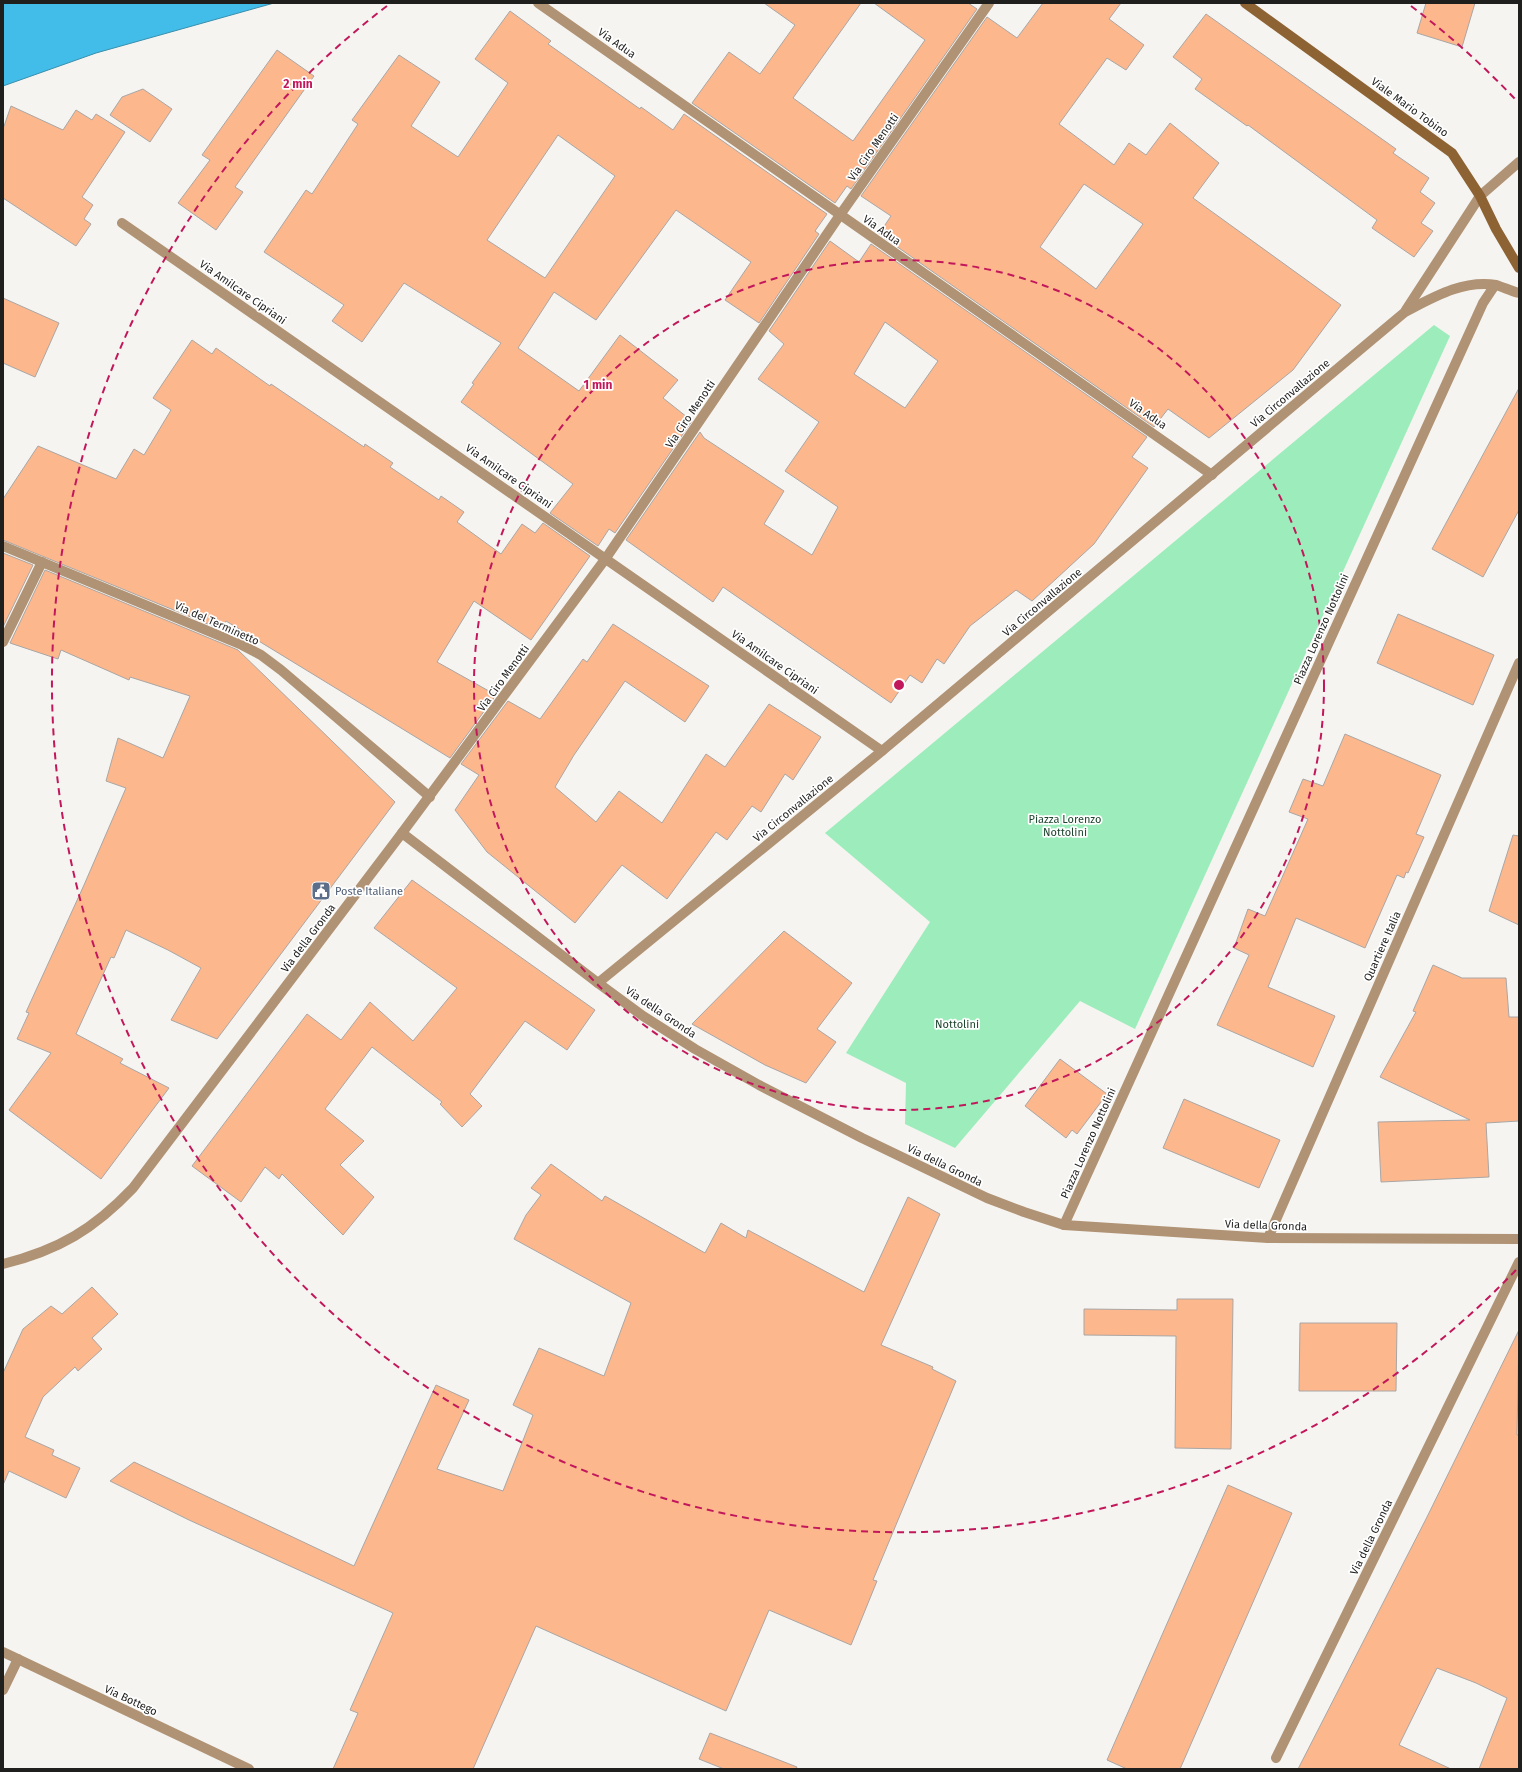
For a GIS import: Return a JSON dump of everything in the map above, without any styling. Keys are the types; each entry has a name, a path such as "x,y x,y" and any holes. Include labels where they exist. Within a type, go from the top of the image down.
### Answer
{"main road":[{"name":"Viale Mario Tobino","path":"1245,3 1452,153 1480,196 1496,229 1519,268"}],"street":[{"name":"Via Adua","path":"538,3 1212,475"},
{"name":"Via Ciro Menotti","path":"402,833 606,558 840,215 989,3"},
{"path":"1405,312 1480,196 1519,162"},
{"name":"Via Amilcare Cipriani","path":"122,222 882,751"},
{"name":"Via Circonvallazione","path":"598,983 882,751 1405,312 1432,298 1475,284 1495,285 1519,293"},
{"name":"Piazza Lorenzo Nottolini","path":"1064,1225 1483,303 1495,285"},
{"name":"Via del Terminetto","path":"3,546 242,645 261,655 281,670 430,797"},
{"path":"3,642 42,562"},
{"name":"Quartiere Italia","path":"1268,1238 1519,663"},
{"name":"Via della Gronda","path":"3,1264 53,1248 79,1235 103,1217 133,1188 402,833 598,983 643,1016 682,1040 766,1088 869,1141 980,1195 1024,1212 1064,1225 1268,1238 1519,1239"},
{"name":"Via della Gronda","path":"1276,1758 1519,1262"},
{"name":"Via Bottego","path":"3,1652 249,1769"},
{"path":"3,1690 18,1659"}],"green space":[{"name":"Piazza Lorenzo Nottolini","path":"1434,325 1450,336 1135,1029 1080,1001 955,1148 905,1124 906,1083 846,1053 930,922 825,833"}],"water":[{"path":"3,3 274,3 96,53 3,86"}],"building":[{"path":"764,3 861,3 793,98 853,141 925,40 874,3 968,3 977,9 851,189 847,186 835,203 692,103 729,52 760,74 795,25"},
{"path":"1043,3 1121,3 1109,19 1144,45 1126,70 1107,58 1059,124 1114,165 1129,143 1146,155 1170,123 1219,163 1193,198 1341,305 1293,370 1209,438 1168,409 1154,427 879,234 891,216 861,196 987,17 1017,38","holes":["1084,184 1143,224 1096,289 1040,247"]},
{"path":"1426,3 1475,3 1462,47 1417,33"},
{"path":"510,11 551,41 548,44 640,109 641,107 673,130 684,114 827,214 815,231 819,234 759,323 725,300 751,262 676,210 596,320 554,292 518,348 579,391 620,335 678,380 663,398 692,421 615,533 609,529 598,546 550,513 573,484 461,402 474,384 472,383 501,343 404,283 362,342 332,321 344,305 264,252 306,190 312,194 358,124 352,120 399,55 440,82 411,126 458,157 508,83 475,59","holes":["558,135 615,176 545,278 487,240"]},
{"path":"1206,14 1396,149 1393,153 1429,178 1420,192 1435,203 1421,223 1433,231 1414,257 1372,228 1377,220 1248,125 1247,126 1195,89 1202,79 1173,57"},
{"path":"277,50 314,76 235,187 243,192 216,230 178,203 210,160 202,155"},
{"path":"143,89 172,109 150,142 110,115 122,97"},
{"path":"11,106 63,130 76,110 92,120 96,114 125,132 82,197 93,205 84,219 91,224 76,246 3,198 3,129"},
{"path":"830,241 859,262 871,244 1147,437 1132,457 1148,468 1094,544 1032,601 1016,590 970,626 944,664 937,659 922,683 910,675 891,703 723,587 713,602 626,540 700,432 704,438 784,491 764,524 812,555 838,507 785,471 819,422 758,379 784,344 769,331","holes":["885,322 938,361 905,408 854,374"]},
{"path":"3,298 59,323 35,377 3,363"},
{"path":"192,340 212,354 216,348 270,386 271,384 364,447 365,444 393,463 390,467 439,500 441,496 464,512 457,522 501,554 522,524 535,533 543,523 590,556 531,640 474,601 437,662 496,695 450,758 226,621 220,629 3,540 3,499 38,446 116,479 134,449 144,455 171,410 153,398"},
{"path":"1519,388 1519,510 1483,577 1432,549"},
{"path":"3,553 33,565 3,627"},
{"path":"45,570 238,650 395,802 217,1039 171,1020 201,968 126,930 114,958 111,957 76,1034 123,1059 120,1063 169,1088 101,1179 9,1110 51,1053 17,1039 29,1013 26,1012 126,788 106,781 118,738 163,758 190,696 130,677 129,680 61,650 58,659 10,643"},
{"path":"1398,614 1494,655 1473,705 1377,663"},
{"path":"613,624 709,686 685,722 625,681 574,755 555,787 596,822 619,791 662,823 706,754 725,767 769,704 821,737 793,780 785,774 761,812 752,806 727,840 716,832 667,899 622,865 575,923 487,852 455,810 479,775 461,764 508,701 540,719 583,659 587,662"},
{"path":"1345,734 1441,775 1416,834 1424,837 1408,873 1406,872 1404,878 1397,875 1365,948 1296,918 1268,987 1335,1016 1313,1067 1217,1025 1249,955 1234,948 1248,909 1265,916 1308,819 1289,812 1303,779 1323,786"},
{"path":"1513,835 1519,836 1519,925 1489,911"},
{"path":"412,880 595,1010 567,1050 525,1021 470,1094 482,1106 462,1127 440,1104 442,1102 372,1047 325,1109 364,1141 340,1165 374,1197 343,1235 282,1174 279,1179 265,1167 241,1202 192,1166 307,1014 341,1040 370,1002 413,1041 457,988 374,928"},
{"path":"784,931 852,983 817,1029 836,1042 806,1083 765,1065 692,1024"},
{"path":"1433,965 1462,978 1506,978 1509,1017 1519,1017 1519,1121 1486,1123 1489,1177 1381,1182 1378,1122 1470,1120 1380,1077 1416,1012 1413,1011"},
{"path":"1060,1059 1107,1094 1077,1134 1072,1130 1066,1138 1025,1106"},
{"path":"1184,1099 1280,1140 1259,1188 1163,1148"},
{"path":"551,1164 602,1201 605,1196 705,1253 721,1223 746,1238 748,1230 864,1292 908,1197 940,1214 881,1345 933,1367 932,1369 956,1381 873,1580 877,1581 851,1645 769,1610 726,1711 536,1626 473,1769 333,1769 358,1713 350,1710 393,1613 189,1520 110,1481 134,1462 354,1566 436,1385 469,1400 437,1469 503,1491 533,1415 513,1405 539,1348 604,1376 631,1303 514,1239 526,1215 541,1195 531,1188"},
{"path":"92,1287 118,1314 92,1338 102,1349 78,1371 75,1367 43,1397 25,1437 54,1450 52,1455 80,1468 66,1498 9,1471 3,1485 3,1373 23,1329 51,1306 62,1314"},
{"path":"1177,1299 1233,1299 1231,1449 1175,1448 1176,1336 1084,1335 1084,1309 1177,1310"},
{"path":"1300,1323 1397,1323 1396,1391 1299,1391"},
{"path":"1519,1330 1517,1435 1519,1435 1519,1769 1479,1769 1507,1698 1476,1683 1437,1668 1399,1745 1451,1769 1298,1769 1426,1519"},
{"path":"1228,1485 1292,1513 1180,1769 1127,1769 1107,1760"},
{"path":"710,1733 797,1767 796,1769 724,1769 699,1759"}],"place":[{"name":"Poste Italiane","path":"321,891"}],"park label":[{"name":"Nottolini","path":"957,1024"}]}
